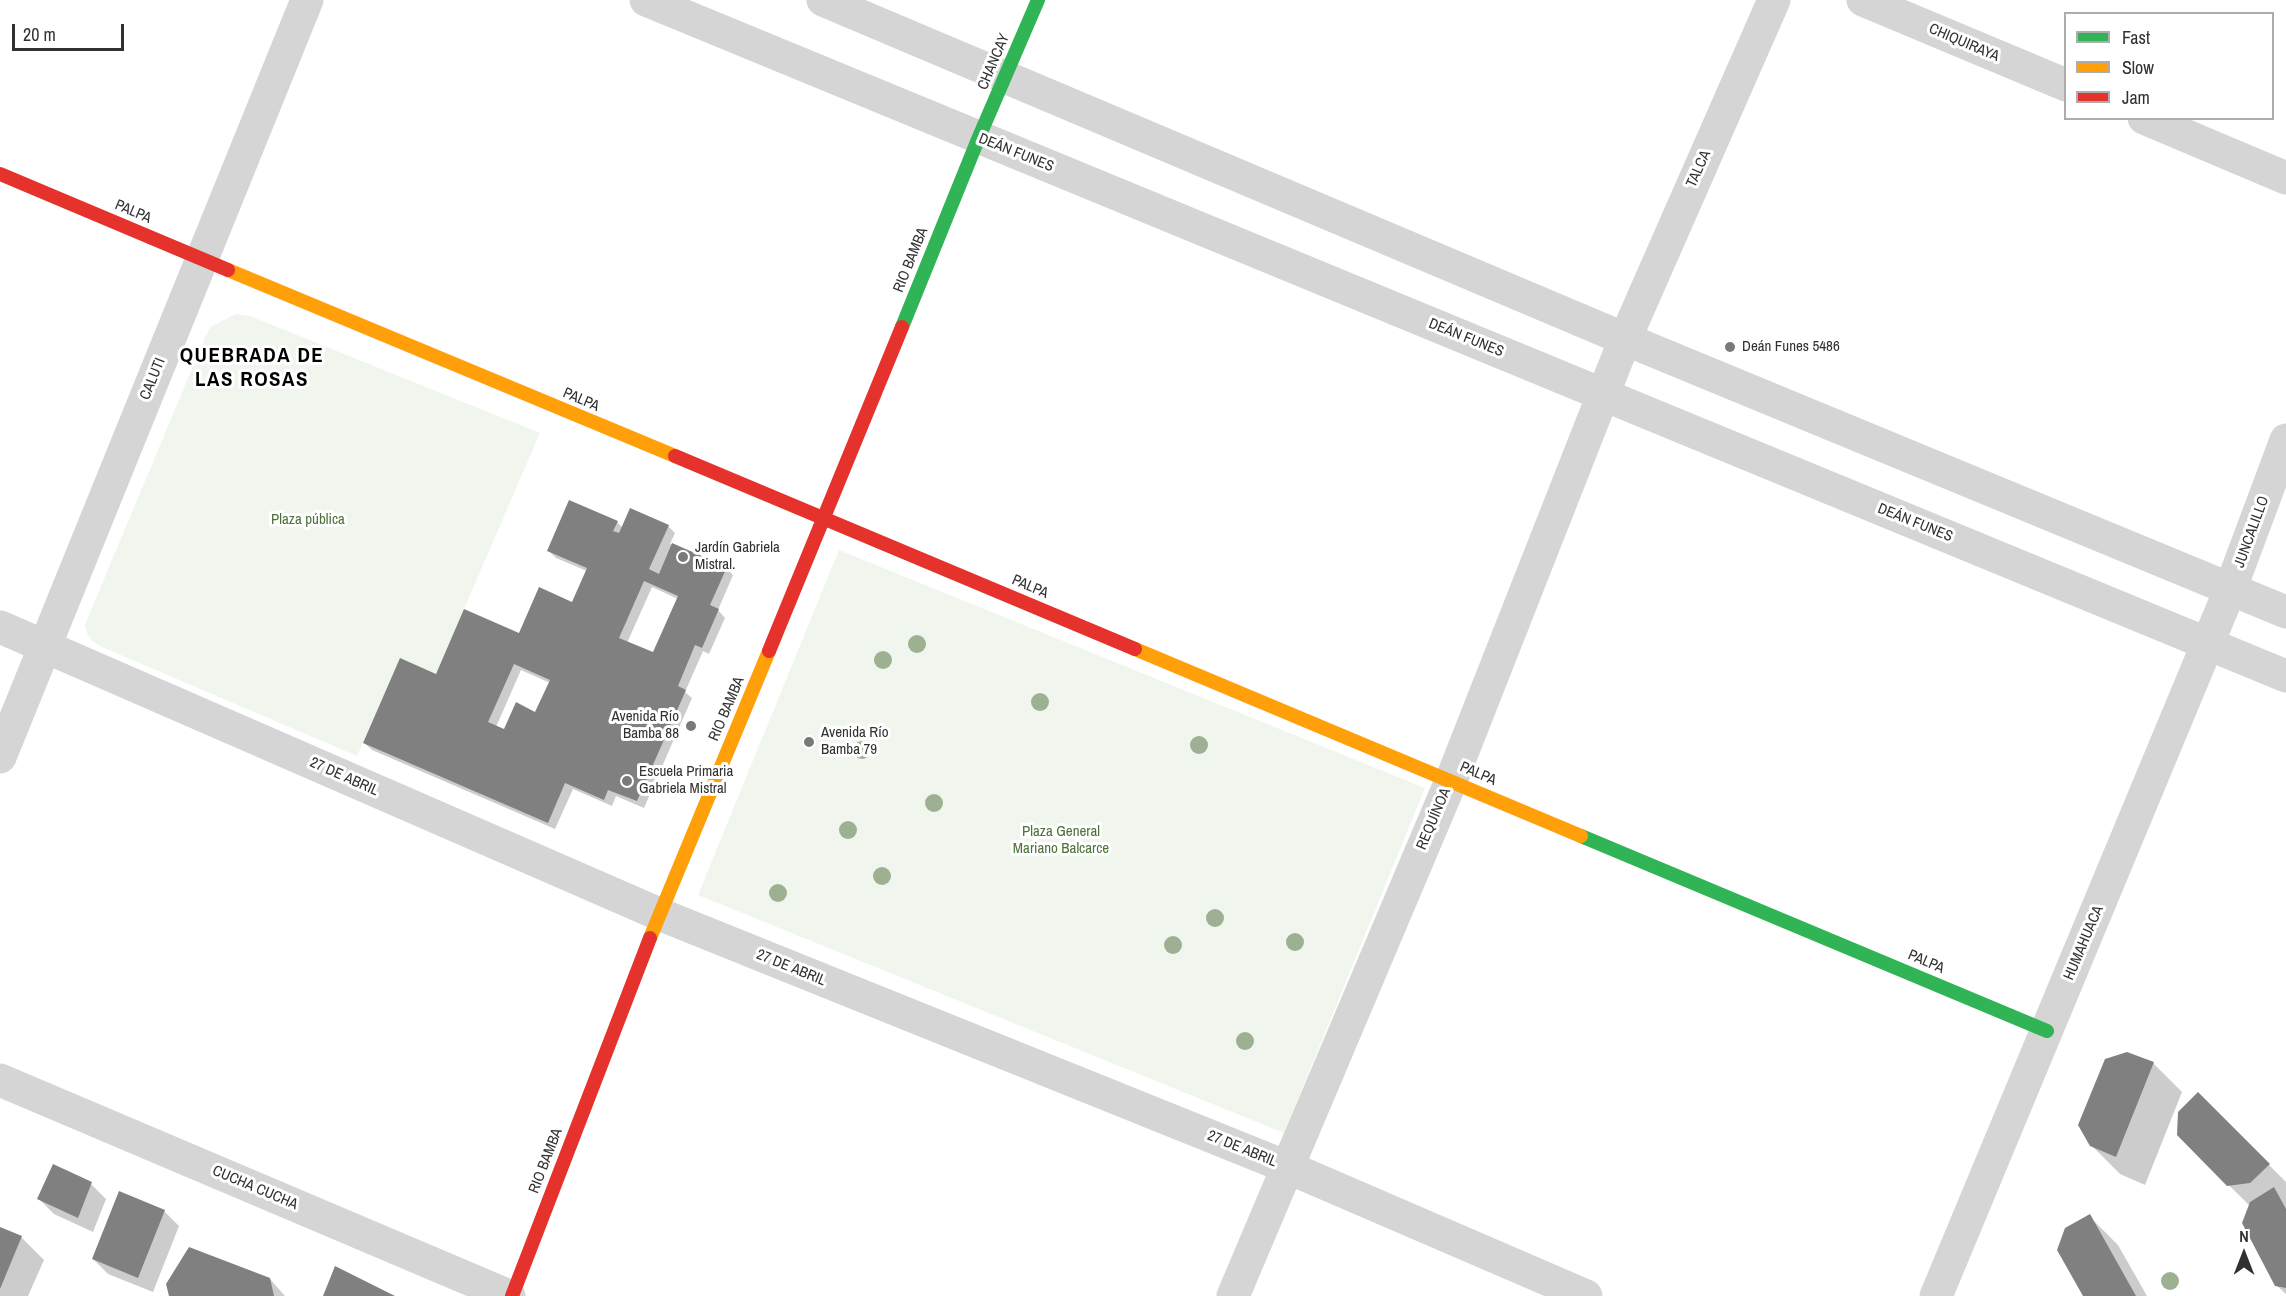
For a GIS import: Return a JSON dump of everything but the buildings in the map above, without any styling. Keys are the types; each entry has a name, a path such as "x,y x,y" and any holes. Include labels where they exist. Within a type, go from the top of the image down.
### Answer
{"street":[{"name":"CALUTI","path":"0,758 307,0"},
{"name":"DEÁN FUNES","path":"646,0 2286,676"},
{"path":"823,0 1625,339 2286,612"},
{"name":"CHANCAY","path":"979,137 1038,0"},
{"name":"TALCA","path":"1625,339 1774,0"},
{"name":"CHIQUIRAYA","path":"1863,0 2064,84"},
{"path":"2149,120 2286,178"},
{"name":"RIO BAMBA","path":"511,1296 659,915 824,519 979,137"},
{"name":"PALPA","path":"0,174 2047,1031"},
{"name":"REQUÍNOA","path":"1233,1296 1451,781 1625,339"},
{"name":"JUNCALILLO","path":"2230,590 2286,440"},
{"name":"HUMAHUACA","path":"1936,1296 2230,590"},
{"name":"27 DE ABRIL","path":"0,627 659,915 1287,1167 1586,1296"},
{"name":"CUCHA CUCHA","path":"0,1080 511,1296"}],"green space":[{"name":"Plaza pública","path":"236,314 250,316 540,433 436,674 400,659 357,756 102,647 92,641 87,633 85,625 206,335 212,326"},
{"name":"Plaza General Mariano Balcarce","path":"839,550 1425,788 1284,1133 698,895"}],"traffic: fast":[{"path":"902,327 979,137 1038,0"},
{"path":"1581,836 2047,1031"}],"traffic: slow":[{"path":"228,270 675,456"},
{"path":"1135,649 1581,836"},
{"path":"650,938 769,651"}],"traffic: jam":[{"path":"0,174 228,270"},
{"path":"769,651 902,327"},
{"path":"675,456 1135,649"},
{"path":"512,1296 650,938"}],"place":[{"name":"Deán Funes 5486","path":"1730,347"},
{"name":"Jardín Gabriela Mistral.","path":"683,557"},
{"name":"Avenida Río Bamba 88","path":"691,726"},
{"name":"Avenida Río Bamba 79","path":"809,742"},
{"name":"Escuela Primaria Gabriela Mistral","path":"627,781"}],"district":[{"name":"QUEBRADA DE LAS ROSAS","path":"252,368"}]}
